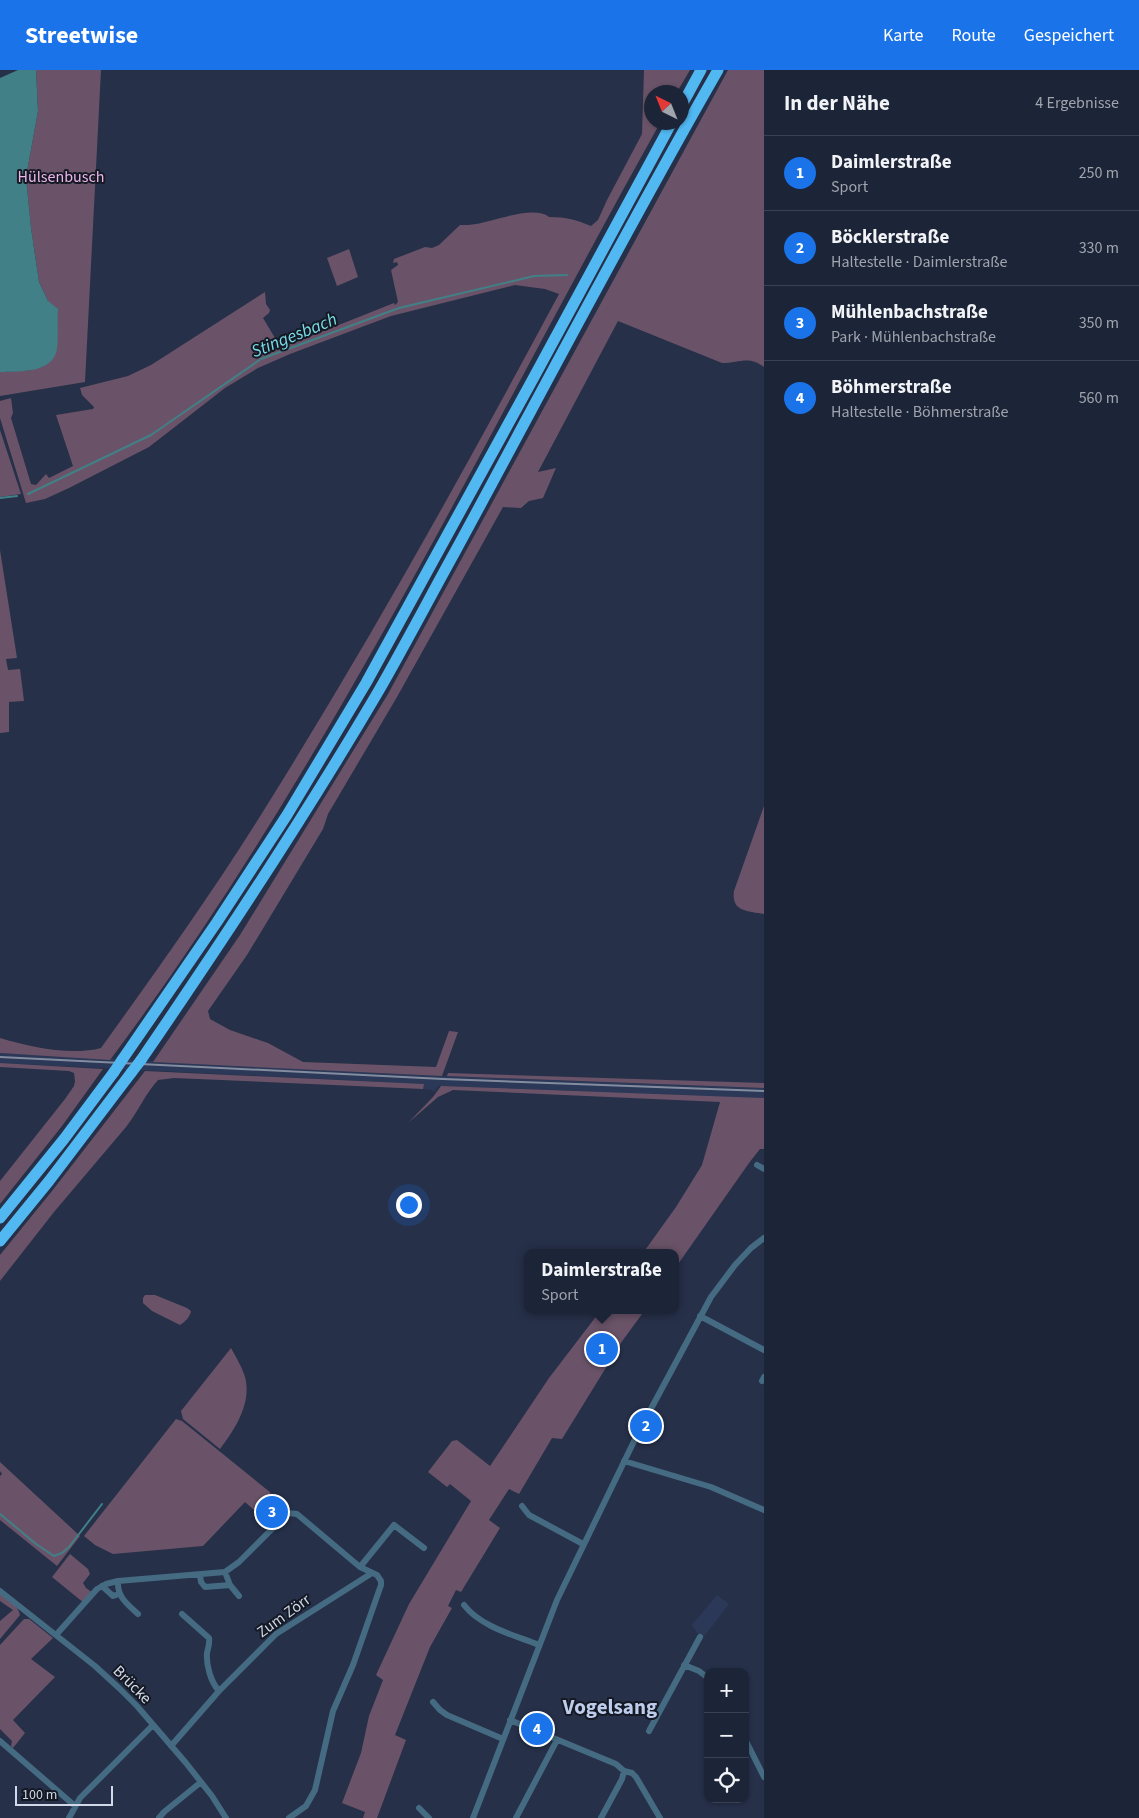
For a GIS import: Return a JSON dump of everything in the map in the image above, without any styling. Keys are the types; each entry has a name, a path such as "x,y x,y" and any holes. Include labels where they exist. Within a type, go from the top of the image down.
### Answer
{"highway":[{"path":"689,93 701,70"},
{"path":"0,1241 49,1181 141,1060 231,928 379,690 546,386 667,160 718,70"},
{"path":"0,1218 64,1139 114,1072 186,970 287,815 366,683 668,130"}],"street":[{"path":"758,1165 764,1169"},
{"path":"473,1818 538,1645 557,1600 624,1461 700,1316 726,1275 751,1248 764,1238"},
{"path":"700,1316 764,1350"},
{"path":"624,1461 732,1495 764,1510"},
{"path":"522,1506 529,1515 583,1544"},
{"path":"56,1635 97,1589 102,1586 118,1581 225,1572 239,1562 288,1513 297,1514 360,1567 372,1572 380,1579 381,1585 353,1665 333,1711 315,1790 301,1815 289,1818"},
{"path":"360,1567 394,1524 424,1548"},
{"path":"225,1572 230,1585 239,1596"},
{"name":"Zum Zörr","path":"171,1746 219,1691 276,1634 372,1572"},
{"path":"200,1575 201,1582 205,1587 230,1585"},
{"path":"118,1581 119,1594 138,1614"},
{"path":"102,1586 113,1596 119,1594"},
{"name":"Brücke","path":"0,1591 119,1688 201,1782 226,1818"},
{"path":"464,1605 470,1613 494,1627 538,1645"},
{"path":"182,1614 209,1638 208,1665 213,1683 219,1691"},
{"path":"649,1731 700,1637"},
{"path":"684,1665 704,1675"},
{"path":"433,1702 446,1715 503,1739"},
{"path":"510,1720 619,1765 624,1771 632,1773 660,1818"},
{"path":"69,1818 75,1806 87,1791 153,1725"},
{"path":"516,1818 557,1740"},
{"path":"0,1741 75,1806"},
{"path":"749,1747 764,1778"},
{"path":"601,1818 622,1779 624,1771"},
{"path":"159,1818 201,1782"},
{"path":"419,1808 429,1818"}],"shaded area":[{"path":"18,70 36,70 38,111 26,177 39,282 48,301 58,309 57,344 56,353 52,360 41,368 26,371 0,372 0,78"},
{"path":"0,1053 447,1076 764,1088 764,1098 438,1086 434,1092 423,1089 423,1084 0,1063"},
{"path":"717,1595 729,1604 703,1638 700,1637 692,1625"}],"green space":[{"name":"Hülsenbusch","path":"36,70 101,70 85,382 0,396 0,372 31,370 43,366 48,301 39,282 26,177 38,111"},
{"path":"644,70 690,70 681,85 644,85 644,130 656,130 401,600 333,719 263,835 189,949 110,1060 0,1053 0,1038 64,1051 101,1048 225,871 303,747 416,554 559,294 545,289 515,285 391,316 290,354 258,368 225,388 149,447 45,499 26,503 0,418 0,401 11,398 13,413 11,418 31,484 36,485 46,474 49,478 73,466 56,415 93,409 94,407 82,395 80,388 128,376 151,365 265,292 266,304 270,310 263,318 281,348 394,303 395,305 398,302 391,270 398,265 397,262 393,263 394,259 425,247 432,248 439,245 460,225 474,224 524,213 534,213 549,217 571,219 591,226 598,220 642,134"},
{"path":"728,70 764,70 764,367 759,363 749,360 722,363 618,321 538,472 556,468 543,498 529,501 521,508 503,507 397,697 328,814 323,829 247,955 208,1011 210,1019 230,1030 268,1043 303,1062 436,1067 449,1031 458,1032 442,1076 153,1062 240,935 388,694"},
{"path":"349,249 358,277 337,286 327,258"},
{"path":"0,430 21,494 0,497"},
{"path":"0,550 17,658 6,659 8,670 20,669 24,701 9,702 9,732 0,733"},
{"path":"764,806 764,914 747,911 738,907 735,903 734,891"},
{"path":"0,1063 103,1069 62,1126 0,1204 0,1181 65,1099 74,1086 75,1081 74,1073 69,1071 0,1067"},
{"path":"145,1071 424,1084 423,1089 174,1078 158,1080 126,1127 54,1212 0,1281 0,1255"},
{"path":"448,1073 764,1083 764,1088 447,1076"},
{"path":"441,1086 764,1098 764,1149 760,1149 749,1163 679,1263 679,1249 646,1249 676,1207 702,1165 720,1102 453,1090 438,1097 408,1123"},
{"path":"145,1295 155,1295 187,1308 191,1311 190,1315 180,1325 152,1311 143,1303"},
{"path":"598,1314 642,1314 623,1340 562,1439 552,1438 519,1494 509,1489 489,1520 500,1528 461,1592 456,1590 448,1606 452,1608 430,1647 395,1735 406,1740 377,1818 363,1818 365,1812 342,1803 361,1753 369,1716 383,1680 376,1675 409,1604 471,1501 450,1484 447,1487 428,1472 452,1441 457,1440 490,1466 549,1378"},
{"path":"231,1348 241,1366 247,1387 241,1415 220,1449 183,1419 181,1411"},
{"path":"176,1419 182,1421 271,1493 254,1510 245,1502 203,1546 113,1554 95,1545 84,1536"},
{"path":"0,1462 80,1536 57,1566 0,1520 0,1476 2,1474"},
{"path":"273,1498 282,1507 284,1513 269,1528 256,1515"},
{"path":"70,1554 88,1569 90,1574 83,1583 93,1593 84,1603 52,1577"},
{"path":"0,1594 15,1606 20,1615 0,1639 0,1621 13,1610 0,1601"},
{"path":"24,1619 29,1619 53,1638 31,1659 55,1677 13,1720 25,1733 13,1748 11,1746 12,1741 0,1729 0,1645"}],"waterway":[{"name":"Stingesbach","path":"28,494 151,435 261,359 399,308 534,276 567,275"},
{"name":"Stingesbach","path":"0,498 17,496"},
{"path":"0,1514 36,1544 54,1556 62,1553 69,1547 102,1504"}],"railway":[{"path":"0,1057 443,1079 764,1091"}],"place":[{"name":"Daimlerstraße","path":"602,1349"},
{"name":"Böcklerstraße","path":"646,1426"},
{"name":"Mühlenbachstraße","path":"272,1512"},
{"name":"Böhmerstraße","path":"537,1729"}],"district":[{"name":"Vogelsang","path":"610,1707"}]}
